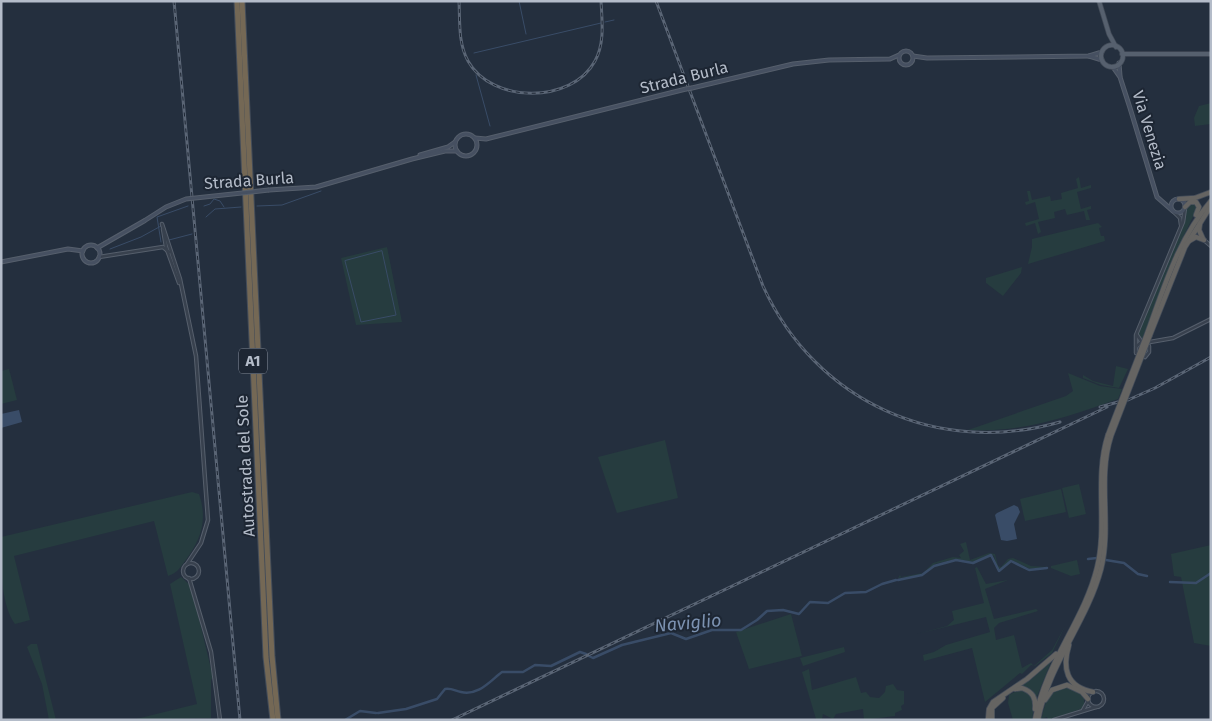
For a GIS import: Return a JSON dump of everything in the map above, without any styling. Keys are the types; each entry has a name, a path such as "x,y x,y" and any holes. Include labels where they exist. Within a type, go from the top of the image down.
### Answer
{"highway":[{"name":"Autostrada del Sole","path":"237,1 266,657 273,720"},
{"name":"Autostrada del Sole","path":"242,1 272,656 278,720"},
{"path":"1177,199 1192,198 1211,192"},
{"path":"1036,719 1046,678 1092,585 1098,564 1101,539 1101,468 1109,435 1182,245 1199,207 1197,203 1192,201 1185,208"},
{"path":"1182,245 1195,221 1211,201"},
{"path":"1148,334 1192,233 1211,208"},
{"path":"1204,240 1199,227 1211,208"},
{"path":"1178,262 1191,239 1196,237 1204,240"},
{"path":"1036,719 1049,681 1096,584 1103,558 1105,472 1109,435"},
{"path":"1080,618 1069,645 1065,667 1073,683 1085,691 1093,692"},
{"path":"990,720 989,709 992,704 1051,659 1069,631"},
{"path":"1036,719 1047,696 1058,687 1074,687 1083,693 1088,700"},
{"path":"990,720 994,706 1020,688 1030,691 1034,697 1036,719"}],"main road":[{"path":"1099,1 1109,33 1122,54 1135,56 1211,54"},
{"path":"1102,60 1102,52 1106,47 1109,33"},
{"path":"1106,47 1116,46"},
{"name":"Strada Burla","path":"890,59 906,51 913,56 921,58 1089,56 1102,52"},
{"path":"1120,61 1122,54"},
{"path":"899,55 899,62"},
{"path":"912,62 913,56"},
{"name":"Strada Burla","path":"1089,56 1102,60 1106,65 1113,67"},
{"path":"1113,67 1120,61 1135,56"},
{"name":"Strada Burla","path":"1,262 68,249 83,251 89,246 97,248 166,207 186,199 316,187 448,147 463,134 486,139 732,78 811,62 890,59 906,66 921,58"},
{"name":"Via Venezia","path":"1120,61 1120,77"},
{"name":"Via Venezia","path":"1113,67 1120,77 1160,201 1174,212"},
{"path":"475,138 478,146"},
{"name":"Strada Burla","path":"412,159 445,151 457,151 463,156 469,156 486,139"},
{"path":"456,141 457,151"},
{"name":"Via Venezia","path":"1156,191 1164,202 1177,199 1184,202 1185,208"},
{"path":"1177,199 1171,205 1174,212 1180,213 1185,208"},
{"path":"97,248 99,257"},
{"name":"Strada Burla","path":"83,251 84,259 89,262 96,262 99,257"}],"street":[{"path":"1136,354 1136,334 1181,227 1185,208"},
{"path":"1174,212 1181,218 1181,227"},
{"path":"176,269 165,248 162,224 176,269 181,287 198,371 207,510 206,529 195,555 183,571 194,588 213,662 220,720"},
{"path":"1204,240 1211,246"},
{"path":"159,248 164,241"},
{"path":"165,248 168,243"},
{"path":"99,257 165,248"},
{"path":"165,248 181,287"},
{"path":"1149,352 1149,344 1175,338 1211,319"},
{"path":"1136,334 1141,342 1136,346"},
{"path":"1145,357 1157,342"},
{"path":"194,588 198,571 195,555"},
{"path":"188,564 196,565"},
{"path":"189,578 197,576"},
{"path":"1054,720 1080,713 1102,704 1103,698 1099,692 1093,692 1085,709 1080,713"},
{"path":"1088,700 1091,706 1097,707"}],"green space":[{"path":"1211,103 1211,124 1195,126 1194,118 1199,106"},
{"path":"1079,177 1081,188 1091,185 1091,188 1077,192 1081,209 1091,206 1091,209 1087,210 1090,220 1086,220 1084,211 1067,215 1065,209 1054,212 1055,218 1038,222 1041,232 1038,234 1035,223 1026,226 1025,223 1039,219 1035,202 1026,205 1025,202 1029,201 1027,191 1030,191 1032,200 1050,196 1051,201 1062,199 1061,193 1078,188 1076,179"},
{"path":"1195,203 1198,206 1178,248 1142,339 1138,333 1183,224 1188,205"},
{"path":"1098,223 1102,227 1099,228 1101,236 1104,236 1105,241 1028,264 1032,239"},
{"path":"387,247 402,322 356,325 341,258"},
{"path":"1022,267 1021,273 1003,296 986,283 986,278"},
{"path":"1116,366 1128,369 1119,388 1101,385 1083,378 1083,375 1093,381 1113,386"},
{"path":"9,369 17,400 1,404 1,371"},
{"path":"1068,373 1100,386 1122,389 1118,399 1063,418 1026,426 1007,429 968,430 1066,396 1073,391"},
{"path":"665,440 678,498 617,513 598,457"},
{"path":"1079,484 1086,514 1069,518 1062,488"},
{"path":"1061,489 1066,512 1025,521 1020,499"},
{"path":"192,492 199,494 202,503 203,521 199,537 185,561 176,572 168,576 154,521 14,556 30,620 15,624 6,605 4,594 1,571 1,537"},
{"path":"966,542 970,560 989,553 995,554 998,566 1001,567 1008,559 1013,558 1031,566 1047,567 1030,569 1011,560 1000,570 997,567 994,556 990,554 974,562 956,559 935,564 921,575 898,578 900,575 901,577 923,573 933,563 953,557 961,558 959,555 964,551 960,544"},
{"path":"1211,545 1211,646 1194,643 1181,577 1174,576 1171,554"},
{"path":"1077,560 1080,574 1071,576 1051,568 1051,566"},
{"path":"977,567 986,584 1008,580 985,589 994,619 1036,609 1038,611 999,623 994,628 996,640 1014,635 1022,668 1031,663 1034,666 1031,665 1022,674 1020,673 985,702 972,648 924,661 923,655 934,652 946,645 990,632 986,617 917,634 947,626 954,620 952,611 984,603 975,568"},
{"path":"181,577 191,586 213,677 211,680 211,718 132,720 197,704 170,584"},
{"path":"791,614 802,656 749,669 736,632"},
{"path":"1065,626 1052,653 1034,666 1052,650"},
{"path":"31,644 37,644 56,720 49,720 42,684 27,647"},
{"path":"844,647 845,652 803,666 800,658"},
{"path":"1051,662 1036,699 1021,685"},
{"path":"809,669 812,690 856,677 861,693 866,692 870,697 879,698 885,692 886,686 893,684 897,690 904,691 902,710 895,713 895,716 864,720 863,709 836,714 833,719 823,714 822,719 816,719 802,672"},
{"path":"1060,687 1070,687 1084,696 1084,708 1048,720 1047,717 1041,719 1047,698"},
{"path":"1020,689 1032,695 1034,706 1032,720 1013,720 1008,703 1009,695"}],"water":[{"path":"19,410 22,422 1,428 1,414"},
{"path":"1014,505 1018,507 1020,512 1014,524 1017,539 1001,540 995,515"}],"waterway":[{"path":"519,1 526,34"},
{"path":"605,22 614,20"},
{"path":"474,53 601,23"},
{"path":"476,75 490,126"},
{"path":"257,206 282,205 321,191"},
{"path":"204,206 210,204 214,199 220,201 224,207"},
{"path":"161,242 157,217 188,206"},
{"path":"206,217 215,209 241,207"},
{"path":"110,249 141,237 161,226"},
{"path":"169,240 192,234"},
{"path":"382,251 396,315 361,322 345,261 382,251"},
{"name":"Naviglio","path":"898,580 922,575 934,566 956,560 973,563 991,555 999,571 1011,561 1029,570 1047,568"},
{"name":"Naviglio","path":"1088,559 1097,558"},
{"name":"Naviglio","path":"1106,560 1124,563 1138,574 1147,576"},
{"name":"Naviglio","path":"1170,582 1196,583 1211,573"},
{"name":"Naviglio","path":"589,656 593,658 622,645 671,633 686,639 712,630 741,630 767,611 783,610 799,614 810,602 828,603 845,593 866,592 896,580"},
{"name":"Naviglio","path":"378,713 406,709 437,699 445,689 467,693 473,692 484,687 502,672 523,672 535,665 551,666 580,652 586,654"},
{"name":"Naviglio","path":"345,720 360,711 376,713"}],"railway":[{"path":"174,1 240,720"},
{"path":"459,1 463,47 468,61 479,75 495,85 513,91 532,93 551,91 569,85 584,75 595,61 602,39 601,1"},
{"path":"656,1 763,286 786,327 815,361 848,389 886,411 926,425 970,432 1014,431 1060,422"},
{"path":"1128,400 1155,388 1211,357"},
{"path":"1100,407 1118,402"},
{"path":"452,720 1107,407"}]}
